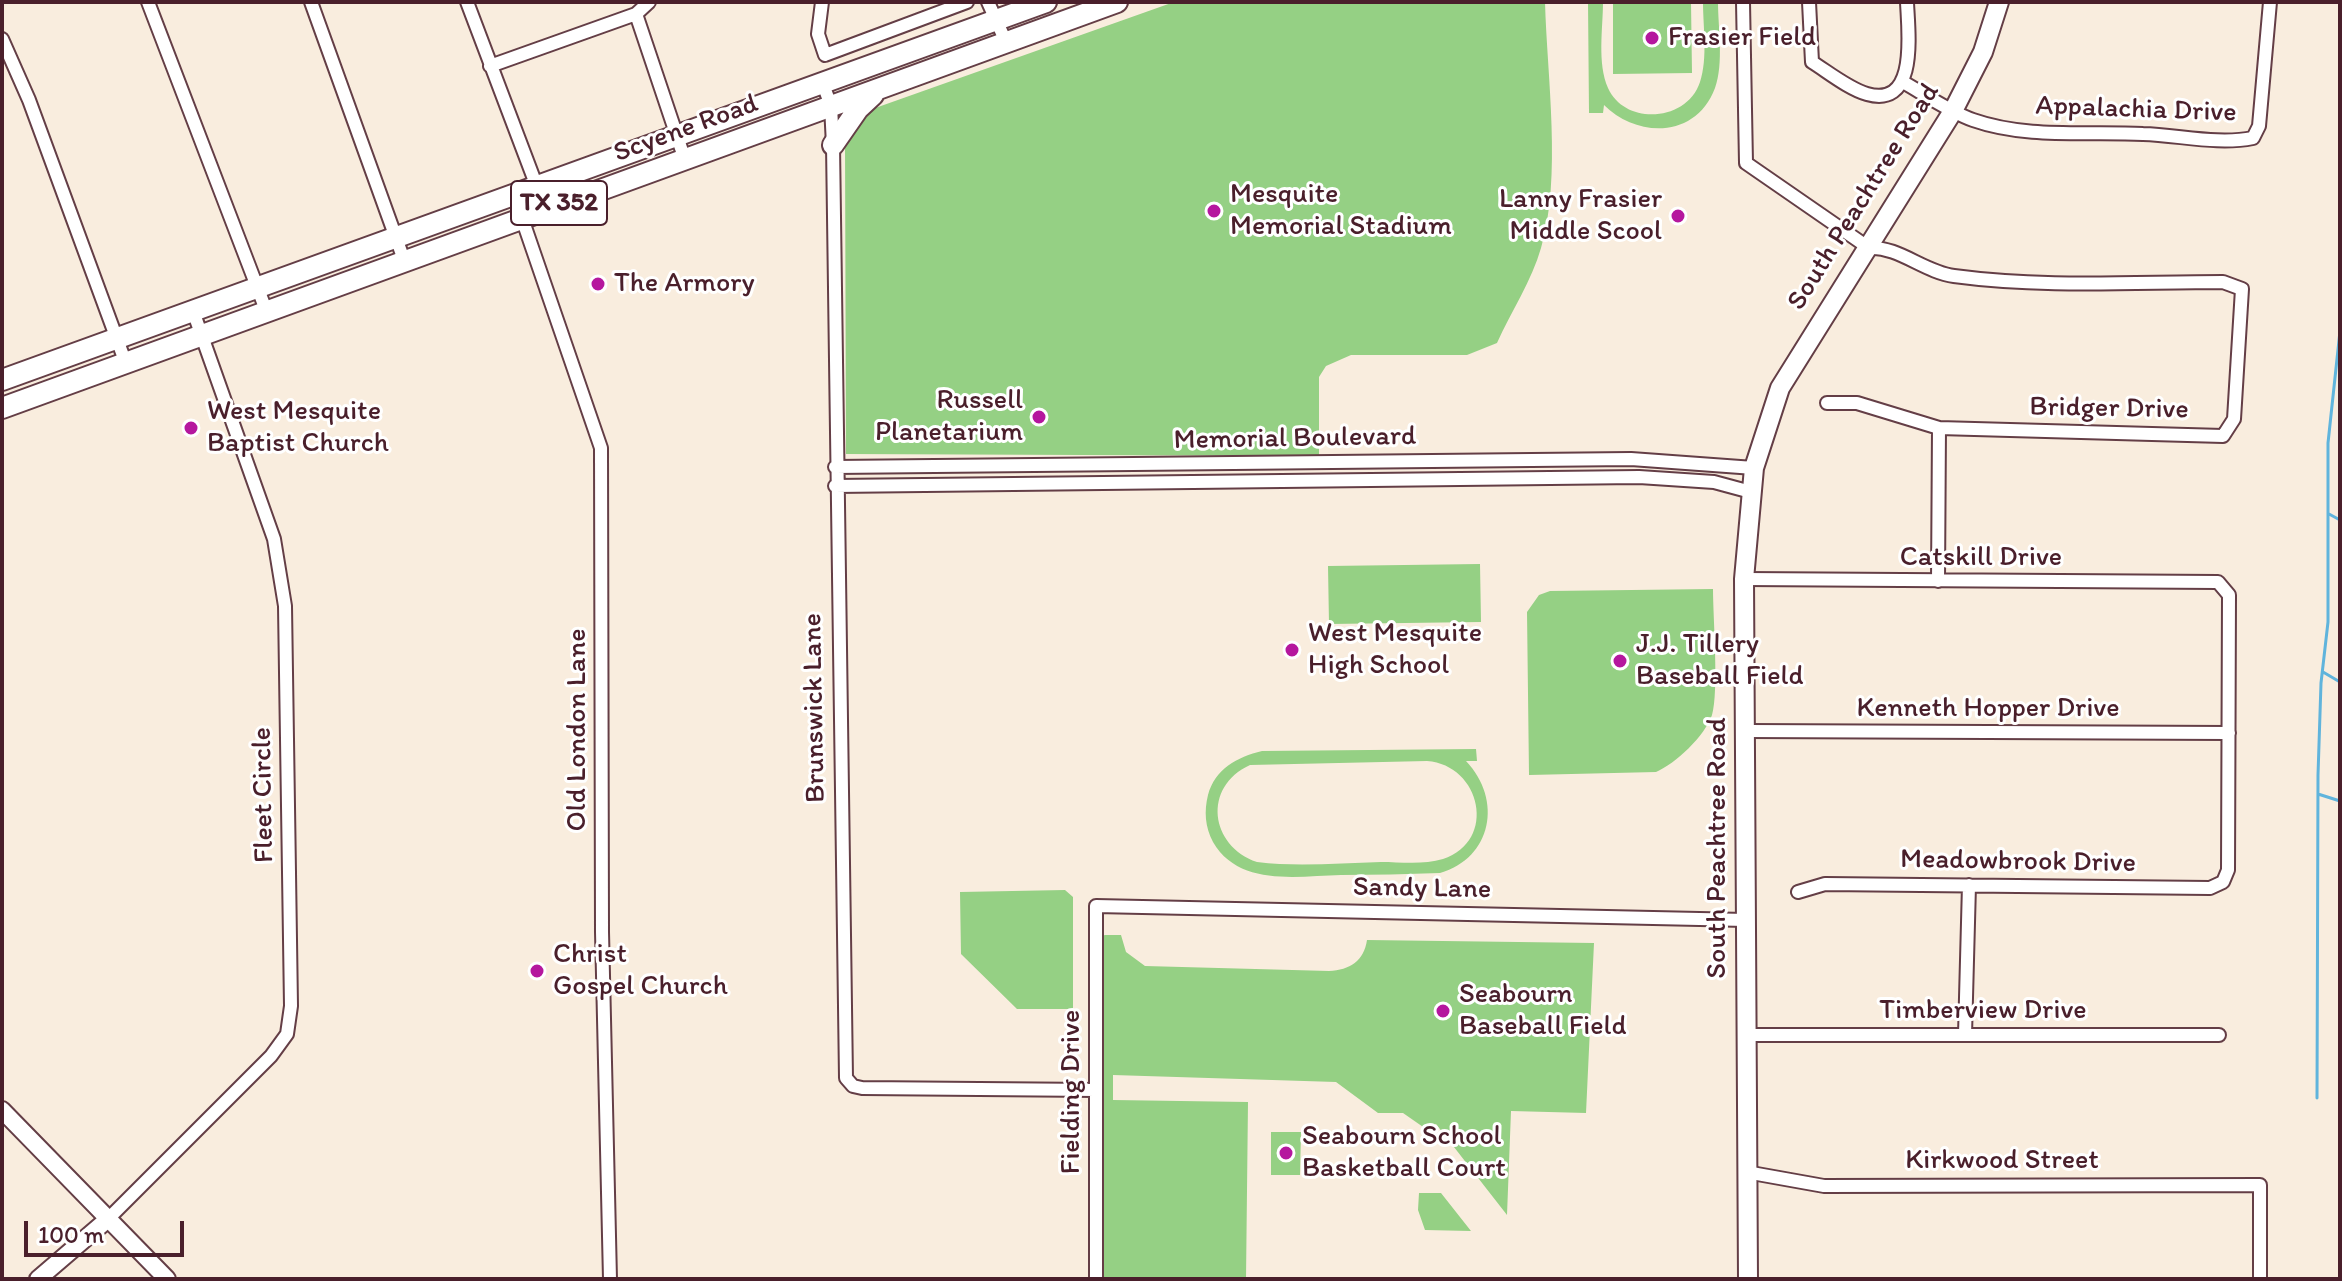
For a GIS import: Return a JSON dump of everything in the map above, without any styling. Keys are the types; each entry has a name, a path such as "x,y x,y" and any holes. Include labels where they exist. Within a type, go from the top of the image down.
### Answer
{"main road":[{"name":"Scyene Road","path":"2,380 257,289 394,235 823,84 993,11 1046,2"},
{"name":"Scyene Road","path":"2,408 1117,2"},
{"name":"South Peachtree Road","path":"1748,1279 1744,579 1754,468 1780,388 1834,297 1869,248 1953,111 1983,52 1999,2"},
{"path":"833,145 858,109 879,90"}],"street":[{"path":"148,2 266,310"},
{"path":"311,2 404,260"},
{"path":"467,2 545,208"},
{"path":"490,66 636,14 649,2"},
{"path":"822,2 818,34 825,55 967,2"},
{"path":"1743,2 1746,163 1869,248"},
{"path":"1809,2 1812,62 1867,95 1883,94 1903,82 1908,69 1907,2"},
{"name":"Appalachia Drive","path":"1903,82 1953,111 2002,127 2050,133 2142,134 2236,141 2253,138 2259,126 2270,2"},
{"path":"993,11 1006,42"},
{"path":"636,14 685,160"},
{"path":"2,39 29,100 125,361"},
{"name":"Brunswick Lane","path":"823,84 831,106 833,145 835,486 846,1078 853,1086 862,1088 1096,1090"},
{"name":"Old London Lane","path":"514,195 601,448 602,932 610,1279"},
{"name":"Bridger Drive","path":"1827,403 1857,403 1939,428 2223,436 2234,419 2244,301 2242,289 2223,282 1996,281 1949,276 1882,247 1869,248"},
{"name":"Fleet Circle","path":"108,1219 271,1056 287,1034 291,1006 282,575 274,539 193,311"},
{"path":"1938,581 1939,428"},
{"name":"Memorial Boulevard","path":"835,467 1631,459 1754,468"},
{"name":"Memorial Boulevard","path":"835,486 1639,477 1714,482 1751,492"},
{"name":"Catskill Drive","path":"1744,579 2218,582 2229,595 2229,733"},
{"name":"Kenneth Hopper Drive","path":"1747,731 2229,733"},
{"name":"Meadowbrook Drive","path":"1798,892 1825,884 2210,888 2223,882 2228,870 2229,733"},
{"path":"1965,1035 1969,885"},
{"name":"Fielding Drive","path":"1096,906 1096,1279"},
{"name":"Sandy Lane","path":"1096,906 1746,920"},
{"name":"Timberview Drive","path":"1747,1035 2219,1035"},
{"path":"2,1110 167,1279"},
{"name":"Kirkwood Street","path":"1746,1172 1824,1186 2260,1185 2260,1279"},
{"path":"38,1279 108,1219"}],"green space":[{"name":"Mesquite Memorial Stadium","path":"1174,2 1545,2 1552,126 1551,190 1547,220 1532,272 1497,343 1467,355 1351,355 1326,366 1319,377 1319,456 846,454 845,140 864,112"},
{"path":"1588,2 1603,2 1602,57 1608,88 1616,100 1628,109 1656,114 1683,105 1693,95 1704,63 1703,2 1718,2 1718,78 1706,105 1694,117 1665,128 1649,128 1633,123 1617,116 1604,105 1603,113 1589,113"},
{"name":"Frasier Field","path":"1613,2 1691,2 1692,73 1613,74"},
{"path":"1480,564 1481,622 1329,624 1328,566"},
{"name":"J.J. Tillery Baseball Field","path":"1713,589 1714,704 1703,732 1688,748 1656,772 1529,775 1527,612 1539,595 1550,591"},
{"path":"1476,749 1477,761 1466,761 1478,776 1485,793 1488,810 1481,841 1471,855 1440,873 1288,877 1270,876 1238,866 1224,856 1210,836 1207,801 1211,786 1222,771 1244,757 1262,751","holes":["1427,761 1445,766 1460,775 1470,789 1476,805 1476,821 1471,837 1460,850 1443,859 1412,863 1257,862 1241,854 1221,830 1219,801 1224,787 1250,765"]},
{"path":"1065,890 1073,897 1073,1009 1017,1009 961,954 960,892"},
{"path":"1121,935 1126,952 1145,966 1329,971 1355,963 1363,954 1367,940 1594,943 1586,1113 1511,1111 1507,1215 1436,1124 1426,1129 1403,1113 1378,1113 1336,1082 1113,1075 1113,1100 1248,1102 1246,1279 1099,1279 1102,936"},
{"name":"Seabourn School Basketball Court","path":"1271,1132 1301,1132 1300,1175 1271,1175"},
{"path":"1419,1193 1441,1193 1471,1231 1425,1230 1418,1210"}],"waterway":[{"path":"2317,1098 2318,775 2321,683 2328,622 2328,443 2340,331"},
{"path":"2329,514 2340,520"},
{"path":"2323,672 2340,682"},
{"path":"2318,794 2340,801"}],"place":[{"name":"Frasier Field","path":"1652,38"},
{"name":"Mesquite Memorial Stadium","path":"1214,211"},
{"name":"Lanny Frasier Middle Scool","path":"1678,216"},
{"name":"The Armory","path":"598,284"},
{"name":"Russell Planetarium","path":"1039,417"},
{"name":"West Mesquite Baptist Church","path":"191,428"},
{"name":"West Mesquite High School","path":"1292,650"},
{"name":"J.J. Tillery Baseball Field","path":"1620,661"},
{"name":"Christ Gospel Church","path":"537,971"},
{"name":"Seabourn Baseball Field","path":"1443,1011"},
{"name":"Seabourn School Basketball Court","path":"1286,1153"}]}
